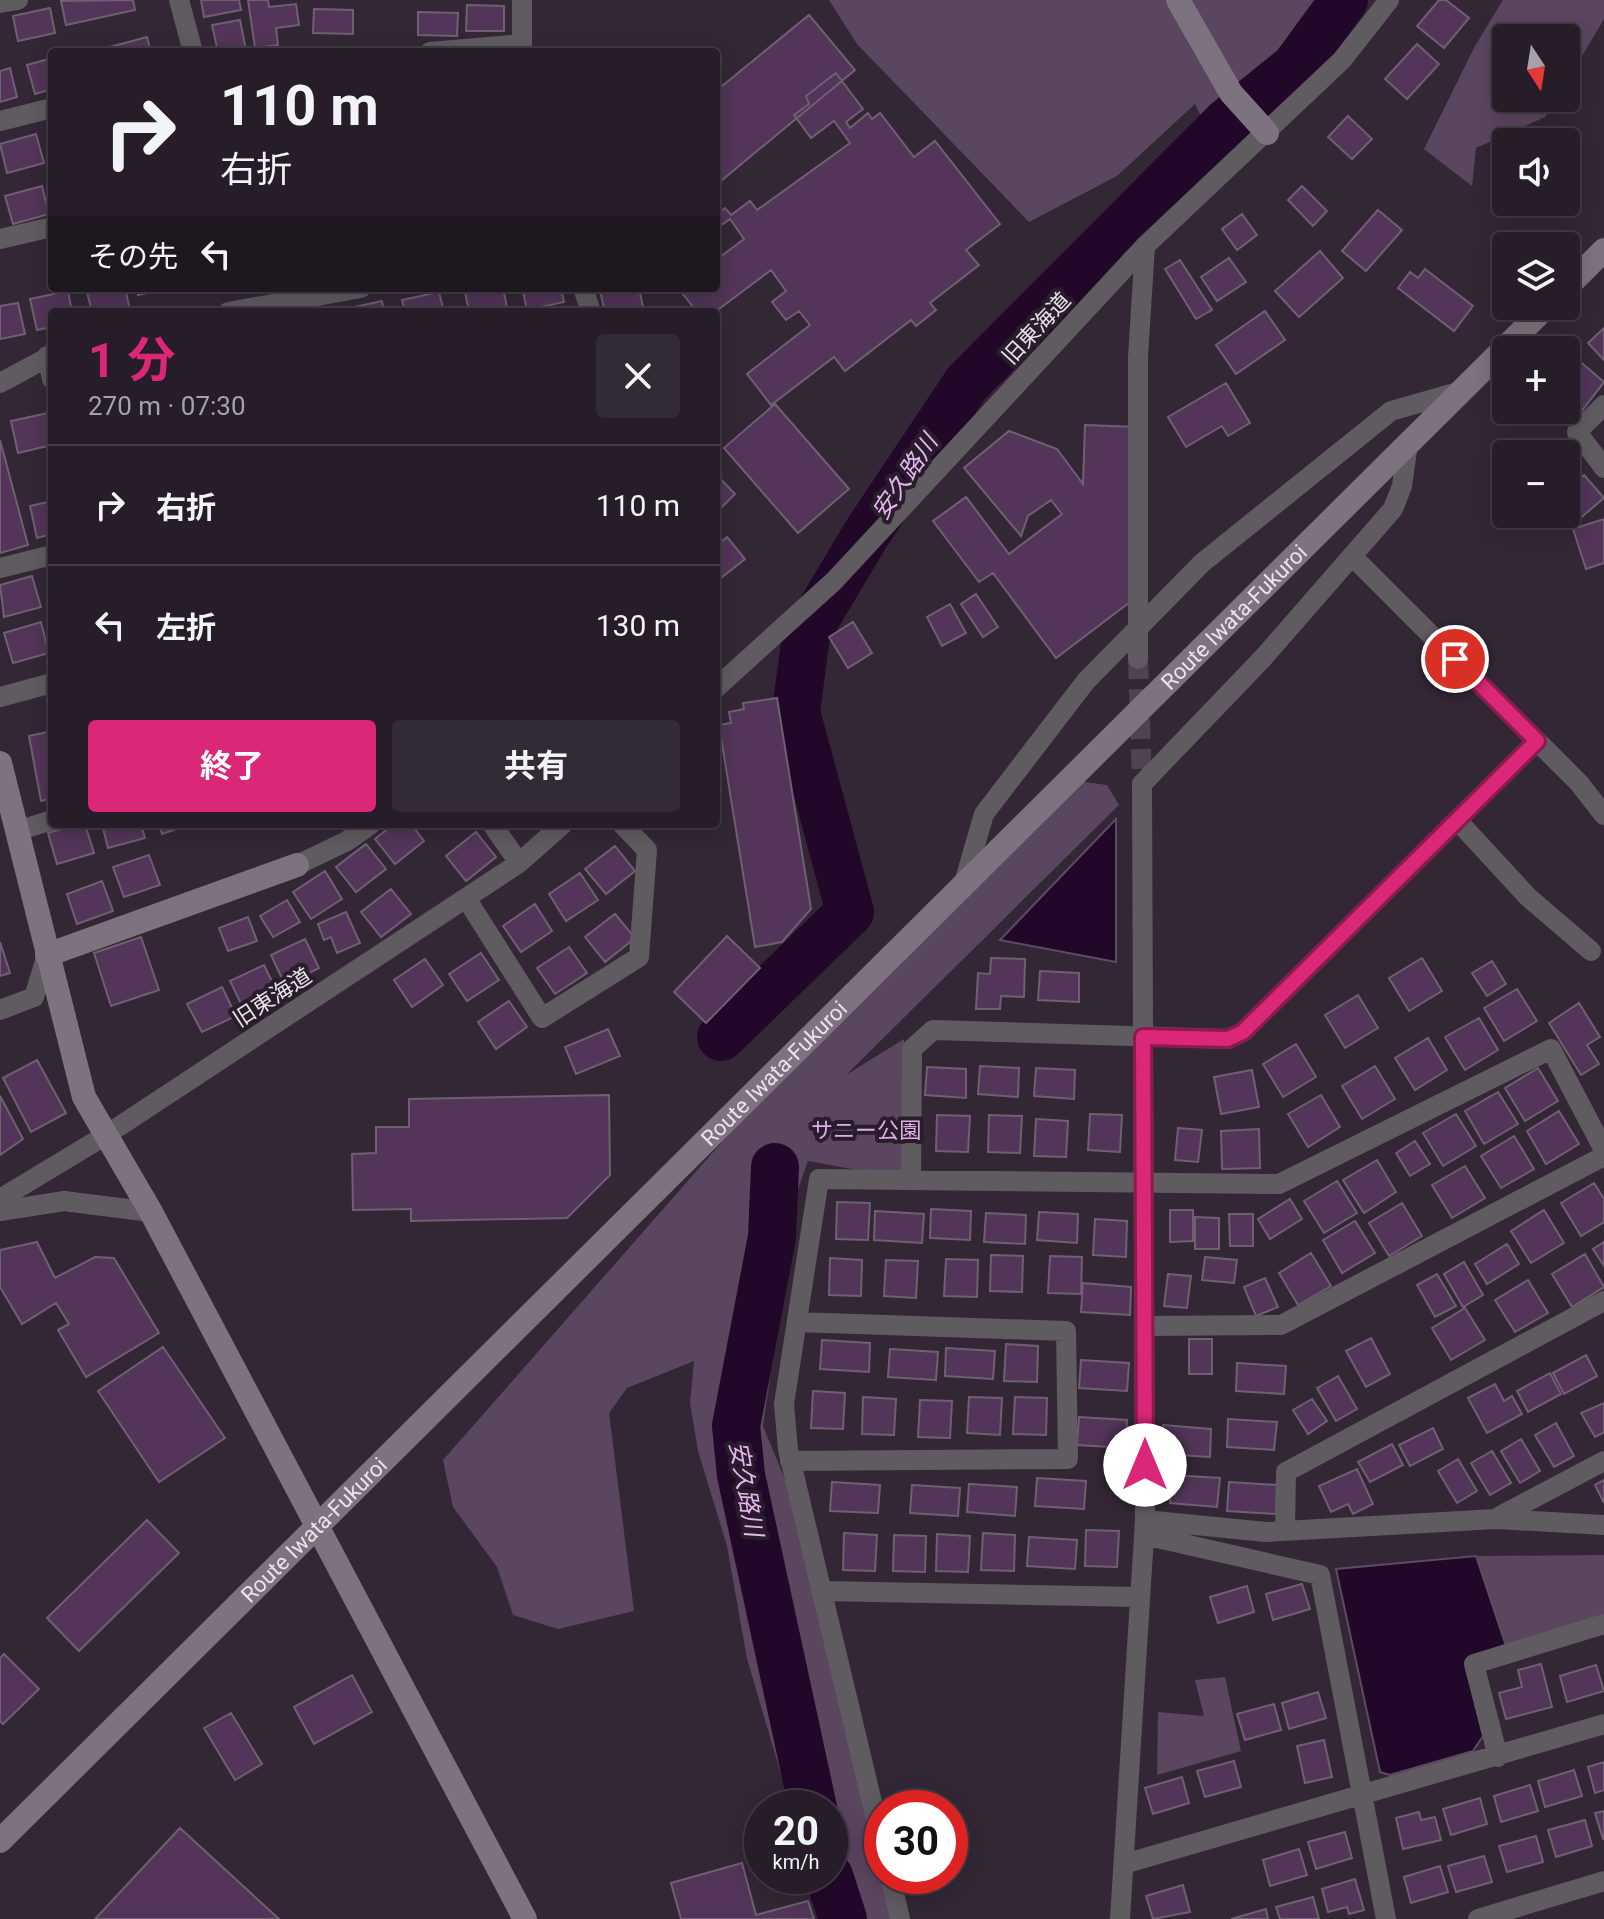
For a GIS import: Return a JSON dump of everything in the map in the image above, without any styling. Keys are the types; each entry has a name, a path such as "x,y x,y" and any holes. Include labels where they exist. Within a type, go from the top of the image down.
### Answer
{"main road":[{"path":"1178,0 1231,93 1267,133"},
{"path":"1580,274 1604,250"},
{"name":"Route Iwata-Fukuroi","path":"0,1841 1533,320"},
{"path":"0,763 84,1097 151,1212 525,1919"},
{"path":"47,955 297,865"}],"street":[{"path":"0,3 18,0"},
{"path":"179,0 192,48"},
{"path":"522,0 522,48"},
{"name":"旧東海道","path":"720,684 834,581 1145,246 1342,60 1389,0"},
{"path":"0,121 48,109"},
{"path":"0,239 48,228"},
{"path":"1138,659 1138,357 1145,246"},
{"path":"240,308 262,301 331,292"},
{"path":"0,383 48,356"},
{"path":"963,886 984,814 1086,681 1202,563 1391,411 1461,391"},
{"path":"1604,405 1577,432 1604,468"},
{"path":"1120,1919 1145,1528 1142,784 1263,658 1393,509 1402,486 1408,443"},
{"path":"0,568 48,556"},
{"path":"1352,556 1579,783 1604,815"},
{"path":"0,697 48,684"},
{"path":"911,1180 912,1049 933,1030 1228,1039 1243,1032 1537,741"},
{"path":"1457,820 1528,897 1591,951"},
{"path":"17,831 48,821"},
{"path":"297,865 347,841 365,828"},
{"path":"495,828 519,863"},
{"name":"旧東海道","path":"0,1199 106,1135 519,863 558,828"},
{"path":"466,898 542,1018 639,957 647,850 626,828"},
{"path":"0,1010 34,997 47,955"},
{"path":"869,1790 790,1461 784,1404 819,1179 1279,1184 1551,1049 1604,1153 1281,1325 1145,1326"},
{"path":"0,1211 64,1201 151,1212"},
{"path":"1285,1531 1286,1472 1604,1301"},
{"path":"790,1461 1068,1459 1066,1331 797,1322"},
{"path":"1496,1519 1604,1461"},
{"path":"1145,1528 1266,1532 1496,1519 1604,1525"},
{"path":"1145,1528 1320,1575 1386,1919"},
{"path":"822,1591 1140,1597"},
{"path":"1498,1757 1474,1664 1604,1624"},
{"path":"1124,1864 1604,1724"},
{"path":"1478,1919 1604,1881"},
{"path":"894,1894 900,1919"}],"green space":[{"path":"829,0 1340,0 1280,80 1201,116 1195,104 1117,176 1029,222 857,44"},
{"path":"1503,0 1604,0 1604,19 1580,59 1580,24 1492,24 1492,112 1548,112 1545,117 1521,128 1492,128 1492,141 1476,148 1472,186 1424,149 1475,46"},
{"name":"サニー公園","path":"1070,780 1107,785 1119,805 846,1075 904,1039 911,1180 808,1161 797,1192 763,1426 807,1533 869,1790 864,1790 864,1894 890,1894 900,1919 826,1919 818,1894 848,1894 848,1790 786,1790 747,1659 727,1546 698,1451 690,1403 694,1361 627,1388 609,1413 634,1611 558,1629 513,1615 497,1567 453,1507 443,1460 829,1020"},
{"path":"1604,1555 1604,1620 1509,1653 1476,1556"},
{"path":"1225,1677 1241,1751 1157,1775 1158,1712 1204,1716 1195,1680"}],"shaded area":[{"path":"1116,819 1116,962 1000,940"},
{"path":"1476,1556 1507,1649 1465,1663 1483,1736 1473,1751 1390,1775 1380,1772 1336,1569"}],"building":[{"path":"133,0 135,10 66,25 61,1"},
{"path":"201,0 239,0 241,10 204,17"},
{"path":"248,0 268,0 269,7 296,4 299,25 276,28 278,45 255,48"},
{"path":"1439,0 1446,0 1469,18 1444,48 1417,26"},
{"path":"467,5 504,6 504,31 466,31"},
{"path":"50,8 55,33 18,41 13,16"},
{"path":"314,9 353,10 353,34 313,33"},
{"path":"418,12 458,13 457,36 418,35"},
{"path":"809,15 855,70 720,182 720,88"},
{"path":"240,20 246,48 217,48 212,25"},
{"path":"147,37 150,48 110,48"},
{"path":"1417,44 1439,64 1407,99 1385,79"},
{"path":"48,59 48,90 35,94 27,65"},
{"path":"10,68 17,97 0,102 0,71"},
{"path":"836,73 863,109 846,122 850,128 868,113 872,119 880,113 914,157 935,141 1000,224 966,250 979,265 930,303 936,310 916,326 911,320 845,371 834,357 771,405 747,374 810,325 799,311 786,320 772,302 786,291 771,270 720,308 694,308 681,292 720,292 720,257 744,239 730,219 720,226 720,212 725,208 731,215 750,201 757,210 850,143 834,121 811,138 794,115 809,104 806,96"},
{"path":"1348,116 1372,139 1352,159 1328,137"},
{"path":"36,134 44,163 7,173 0,144"},
{"path":"42,186 48,214 13,224 5,196"},
{"path":"1302,186 1327,211 1313,226 1288,200"},
{"path":"1378,210 1402,230 1366,271 1342,251"},
{"path":"1242,214 1257,235 1237,250 1222,229"},
{"path":"1320,251 1343,278 1299,317 1275,291"},
{"path":"1229,258 1246,282 1217,301 1201,277"},
{"path":"1180,260 1212,310 1196,319 1165,269"},
{"path":"1425,269 1473,306 1454,331 1398,288 1410,272 1418,278"},
{"path":"68,292 71,308 48,308 48,328 37,330 30,299"},
{"path":"87,292 126,292 130,308 91,308"},
{"path":"439,292 443,308 404,308 402,300"},
{"path":"465,292 504,292 507,308 468,308"},
{"path":"523,292 562,292 564,302 527,308"},
{"path":"600,292 640,292 643,307 604,308"},
{"path":"382,301 383,308 350,308"},
{"path":"18,303 25,334 0,339 0,306"},
{"path":"1265,311 1285,340 1236,374 1216,345"},
{"path":"1604,328 1604,360 1588,343"},
{"path":"1580,362 1604,382 1580,413"},
{"path":"1226,383 1250,423 1228,436 1222,426 1186,447 1168,417"},
{"path":"775,404 849,489 798,533 724,448"},
{"path":"48,413 48,446 18,453 11,421"},
{"path":"1085,425 1138,427 1130,602 1056,658 993,573 979,582 933,521 966,497 1009,554 1062,514 1051,500 1028,516 1021,536 964,468 1009,431 1057,449 1083,484"},
{"path":"0,440 28,545 0,553"},
{"path":"1584,475 1604,498 1580,518 1580,479"},
{"path":"720,478 735,494 720,509"},
{"path":"48,502 48,535 37,538 30,506"},
{"path":"1604,519 1604,563 1586,569 1573,529"},
{"path":"727,537 745,559 720,579 720,543"},
{"path":"32,576 41,607 4,617 0,585"},
{"path":"976,594 998,627 983,637 961,604"},
{"path":"950,604 966,633 942,646 927,617"},
{"path":"41,622 48,653 13,663 4,633"},
{"path":"853,622 872,653 848,668 829,637"},
{"path":"777,698 811,909 782,942 755,947 720,731 720,725 731,723 729,712 744,709 743,703"},
{"path":"48,732 48,799 41,801 29,736"},
{"path":"65,828 86,828 94,853 57,864 48,833"},
{"path":"103,828 142,828 145,838 108,848"},
{"path":"160,828 179,828 162,834"},
{"path":"389,828 414,828 424,841 395,864 375,839"},
{"path":"476,832 496,857 466,881 446,856"},
{"path":"366,844 386,869 356,892 336,867"},
{"path":"615,846 635,871 606,894 585,869"},
{"path":"149,855 160,885 124,897 113,867"},
{"path":"325,871 342,899 311,919 293,892"},
{"path":"580,873 598,900 566,921 549,894"},
{"path":"102,881 113,911 77,924 67,894"},
{"path":"391,889 411,914 381,937 361,912"},
{"path":"287,900 300,922 273,937 260,916"},
{"path":"535,904 552,931 521,952 503,926"},
{"path":"346,912 360,943 337,953 331,937 324,940 318,924"},
{"path":"615,914 635,938 605,962 585,937"},
{"path":"248,917 257,941 228,951 219,928"},
{"path":"727,936 760,968 706,1023 674,992"},
{"path":"141,937 159,990 111,1006 94,953"},
{"path":"305,939 319,968 285,985 271,955"},
{"path":"0,942 10,973 0,976"},
{"path":"569,947 587,973 555,994 537,968"},
{"path":"481,953 499,980 467,1001 449,974"},
{"path":"991,958 1025,959 1024,997 1001,996 1000,1009 976,1009 978,973 990,974"},
{"path":"1422,958 1442,991 1409,1011 1389,978"},
{"path":"425,959 443,985 412,1007 394,980"},
{"path":"1492,961 1506,984 1487,996 1472,973"},
{"path":"264,965 278,994 244,1010 230,981"},
{"path":"1040,971 1079,973 1079,1002 1038,1000"},
{"path":"222,987 236,1016 202,1032 187,1004"},
{"path":"1517,989 1537,1021 1504,1041 1484,1008"},
{"path":"1358,995 1378,1028 1345,1048 1325,1015"},
{"path":"509,1001 527,1027 496,1049 478,1022"},
{"path":"1579,1003 1600,1037 1587,1045 1599,1064 1581,1075 1549,1023"},
{"path":"1479,1018 1498,1050 1465,1070 1445,1037"},
{"path":"608,1029 620,1056 576,1074 565,1047"},
{"path":"1428,1038 1447,1070 1415,1090 1395,1058"},
{"path":"1296,1044 1316,1077 1283,1097 1263,1064"},
{"path":"37,1060 66,1113 31,1132 3,1078"},
{"path":"980,1066 1019,1068 1018,1097 978,1094"},
{"path":"1375,1066 1395,1099 1362,1119 1342,1086"},
{"path":"927,1067 966,1069 966,1098 925,1095"},
{"path":"1036,1068 1075,1070 1074,1099 1034,1096"},
{"path":"1538,1068 1558,1101 1525,1121 1505,1088"},
{"path":"1252,1070 1259,1107 1221,1114 1214,1077"},
{"path":"1498,1092 1518,1124 1484,1144 1465,1111"},
{"path":"609,1095 610,1175 567,1218 411,1221 411,1209 353,1210 352,1154 376,1153 376,1127 409,1127 409,1099"},
{"path":"1321,1095 1340,1127 1308,1147 1288,1114"},
{"path":"0,1096 23,1139 0,1155"},
{"path":"1559,1111 1579,1144 1546,1164 1527,1131"},
{"path":"1090,1114 1122,1115 1120,1152 1088,1150"},
{"path":"1456,1114 1476,1146 1443,1166 1423,1133"},
{"path":"937,1115 970,1116 968,1152 936,1151"},
{"path":"989,1115 1022,1116 1020,1153 988,1152"},
{"path":"1036,1119 1068,1121 1066,1157 1034,1156"},
{"path":"1178,1128 1202,1130 1198,1162 1175,1160"},
{"path":"1259,1129 1260,1168 1222,1169 1221,1131"},
{"path":"1514,1136 1534,1169 1501,1188 1481,1156"},
{"path":"1415,1141 1430,1164 1410,1176 1396,1153"},
{"path":"1377,1160 1396,1192 1364,1213 1343,1180"},
{"path":"1465,1166 1485,1198 1452,1218 1432,1185"},
{"path":"1337,1181 1357,1213 1324,1233 1304,1201"},
{"path":"1594,1183 1604,1199 1604,1222 1581,1236 1561,1203"},
{"path":"1290,1199 1302,1219 1270,1239 1258,1219"},
{"path":"837,1202 870,1203 868,1240 836,1239"},
{"path":"1402,1203 1422,1236 1389,1256 1369,1223"},
{"path":"931,1209 971,1211 970,1240 930,1238"},
{"path":"1170,1210 1193,1210 1193,1241 1170,1242"},
{"path":"1544,1210 1564,1243 1531,1263 1511,1231"},
{"path":"875,1211 924,1214 922,1243 874,1240"},
{"path":"1039,1212 1078,1214 1077,1243 1037,1240"},
{"path":"986,1213 1026,1215 1025,1244 984,1242"},
{"path":"1229,1214 1253,1214 1253,1246 1230,1246"},
{"path":"1195,1217 1219,1218 1219,1249 1195,1249"},
{"path":"1095,1219 1127,1221 1126,1257 1093,1255"},
{"path":"1355,1221 1375,1253 1342,1273 1323,1240"},
{"path":"37,1242 55,1278 95,1257 114,1258 159,1333 86,1377 58,1330 69,1324 56,1303 22,1324 0,1287 0,1250"},
{"path":"1604,1242 1604,1266 1593,1249"},
{"path":"1507,1244 1519,1264 1487,1284 1475,1264"},
{"path":"1311,1253 1331,1286 1298,1305 1279,1273"},
{"path":"1585,1254 1604,1287 1572,1307 1552,1274"},
{"path":"991,1255 1023,1256 1022,1292 990,1291"},
{"path":"1050,1256 1082,1257 1081,1294 1048,1293"},
{"path":"1205,1257 1237,1260 1234,1283 1202,1280"},
{"path":"830,1258 862,1260 861,1296 829,1295"},
{"path":"946,1259 978,1260 977,1297 944,1296"},
{"path":"886,1260 918,1261 916,1298 884,1296"},
{"path":"1464,1262 1483,1295 1463,1307 1444,1274"},
{"path":"1168,1274 1191,1276 1187,1308 1164,1306"},
{"path":"1437,1274 1456,1306 1435,1317 1417,1285"},
{"path":"1265,1278 1278,1307 1256,1316 1244,1287"},
{"path":"1528,1280 1548,1313 1515,1332 1495,1300"},
{"path":"1083,1283 1131,1287 1130,1315 1081,1312"},
{"path":"1465,1308 1485,1340 1451,1360 1432,1328"},
{"path":"1371,1338 1390,1374 1366,1387 1346,1351"},
{"path":"1189,1339 1212,1339 1212,1374 1189,1374"},
{"path":"822,1340 870,1343 869,1372 820,1369"},
{"path":"1006,1344 1038,1346 1037,1382 1004,1381"},
{"path":"163,1347 225,1438 159,1482 98,1391"},
{"path":"946,1348 995,1351 993,1379 945,1376"},
{"path":"890,1349 938,1352 936,1380 888,1377"},
{"path":"1586,1355 1597,1376 1564,1394 1553,1373"},
{"path":"1081,1360 1129,1363 1127,1391 1079,1388"},
{"path":"1237,1363 1286,1366 1284,1394 1236,1391"},
{"path":"1550,1373 1561,1394 1528,1412 1517,1391"},
{"path":"1338,1376 1357,1409 1336,1421 1317,1388"},
{"path":"1495,1384 1504,1401 1512,1396 1522,1414 1487,1433 1468,1398"},
{"path":"813,1391 845,1393 843,1429 811,1428"},
{"path":"863,1397 896,1399 894,1435 862,1434"},
{"path":"969,1397 1002,1398 1000,1435 967,1433"},
{"path":"1015,1397 1047,1398 1046,1435 1013,1434"},
{"path":"1312,1399 1327,1421 1308,1434 1293,1410"},
{"path":"920,1400 952,1401 950,1438 918,1437"},
{"path":"1604,1403 1604,1432 1595,1437 1581,1413"},
{"path":"1079,1417 1127,1420 1126,1448 1077,1445"},
{"path":"1228,1419 1277,1422 1274,1450 1227,1447"},
{"path":"1556,1423 1574,1456 1554,1467 1535,1435"},
{"path":"1163,1425 1211,1429 1210,1457 1162,1454"},
{"path":"1433,1428 1443,1449 1410,1466 1399,1445"},
{"path":"1521,1439 1540,1471 1520,1483 1501,1451"},
{"path":"1392,1444 1403,1465 1370,1482 1358,1462"},
{"path":"1492,1451 1511,1483 1490,1495 1471,1463"},
{"path":"1458,1459 1477,1491 1457,1503 1438,1471"},
{"path":"1357,1469 1373,1504 1353,1514 1348,1504 1331,1512 1319,1486"},
{"path":"1171,1475 1220,1478 1217,1507 1170,1503"},
{"path":"1037,1478 1086,1481 1084,1509 1035,1506"},
{"path":"1604,1480 1604,1503 1595,1485"},
{"path":"832,1482 880,1485 878,1513 830,1511"},
{"path":"1229,1482 1277,1485 1276,1514 1227,1511"},
{"path":"969,1484 1017,1487 1015,1516 967,1512"},
{"path":"912,1485 960,1488 958,1516 910,1513"},
{"path":"147,1520 179,1553 79,1651 47,1618"},
{"path":"1086,1530 1119,1531 1117,1567 1085,1566"},
{"path":"844,1533 877,1535 875,1571 843,1570"},
{"path":"983,1533 1015,1535 1014,1571 981,1570"},
{"path":"937,1534 970,1536 968,1572 936,1571"},
{"path":"894,1535 926,1536 925,1572 893,1571"},
{"path":"1029,1537 1077,1540 1075,1569 1027,1566"},
{"path":"1302,1584 1310,1609 1273,1620 1266,1594"},
{"path":"1247,1586 1254,1612 1218,1623 1210,1597"},
{"path":"4,1654 39,1689 3,1724 0,1721 0,1658"},
{"path":"1541,1664 1552,1707 1506,1719 1499,1693 1522,1687 1518,1670"},
{"path":"1596,1665 1604,1691 1567,1702 1560,1676"},
{"path":"352,1675 372,1712 314,1744 294,1707"},
{"path":"1318,1692 1326,1718 1289,1729 1282,1703"},
{"path":"1274,1704 1281,1730 1245,1740 1237,1714"},
{"path":"231,1713 262,1764 235,1780 204,1728"},
{"path":"1324,1740 1332,1777 1305,1783 1297,1746"},
{"path":"1234,1761 1241,1787 1205,1797 1197,1771"},
{"path":"1604,1762 1604,1790 1595,1793 1588,1767"},
{"path":"1574,1770 1582,1796 1545,1807 1538,1781"},
{"path":"1182,1777 1189,1803 1153,1814 1145,1788"},
{"path":"1530,1785 1538,1811 1501,1822 1494,1796"},
{"path":"1480,1798 1487,1824 1451,1835 1443,1809"},
{"path":"1604,1811 1604,1839 1603,1839 1595,1813"},
{"path":"1419,1812 1421,1820 1435,1817 1441,1840 1403,1849 1396,1818"},
{"path":"1585,1820 1592,1846 1556,1857 1548,1830"},
{"path":"180,1828 279,1919 95,1919"},
{"path":"1345,1832 1352,1858 1316,1869 1308,1842"},
{"path":"1536,1836 1543,1862 1507,1872 1499,1846"},
{"path":"1299,1849 1307,1875 1270,1886 1263,1860"},
{"path":"1484,1856 1492,1882 1456,1892 1448,1866"},
{"path":"742,1863 744,1894 750,1894 756,1915 808,1901 814,1919 681,1919 671,1883"},
{"path":"1440,1866 1448,1892 1411,1903 1404,1877"},
{"path":"1355,1879 1364,1910 1349,1914 1347,1907 1328,1912 1322,1889"},
{"path":"1183,1885 1190,1912 1153,1919 1146,1896"},
{"path":"1313,1897 1319,1919 1280,1919 1276,1907"},
{"path":"1266,1909 1268,1919 1231,1919"}],"waterway":[{"name":"安久路川","path":"721,1037 850,912 796,712 806,635 867,533 967,383 1227,122 1295,67 1344,0"},
{"name":"安久路川","path":"775,1167 772,1237 736,1426 741,1475 809,1790"},
{"name":"安久路川","path":"835,1894 843,1919"}],"tunnel":[{"path":"1138,659 1142,784"}],"route":[{"path":"1145,1465 1143,1037 1228,1039 1243,1032 1537,741 1455,659"}]}
